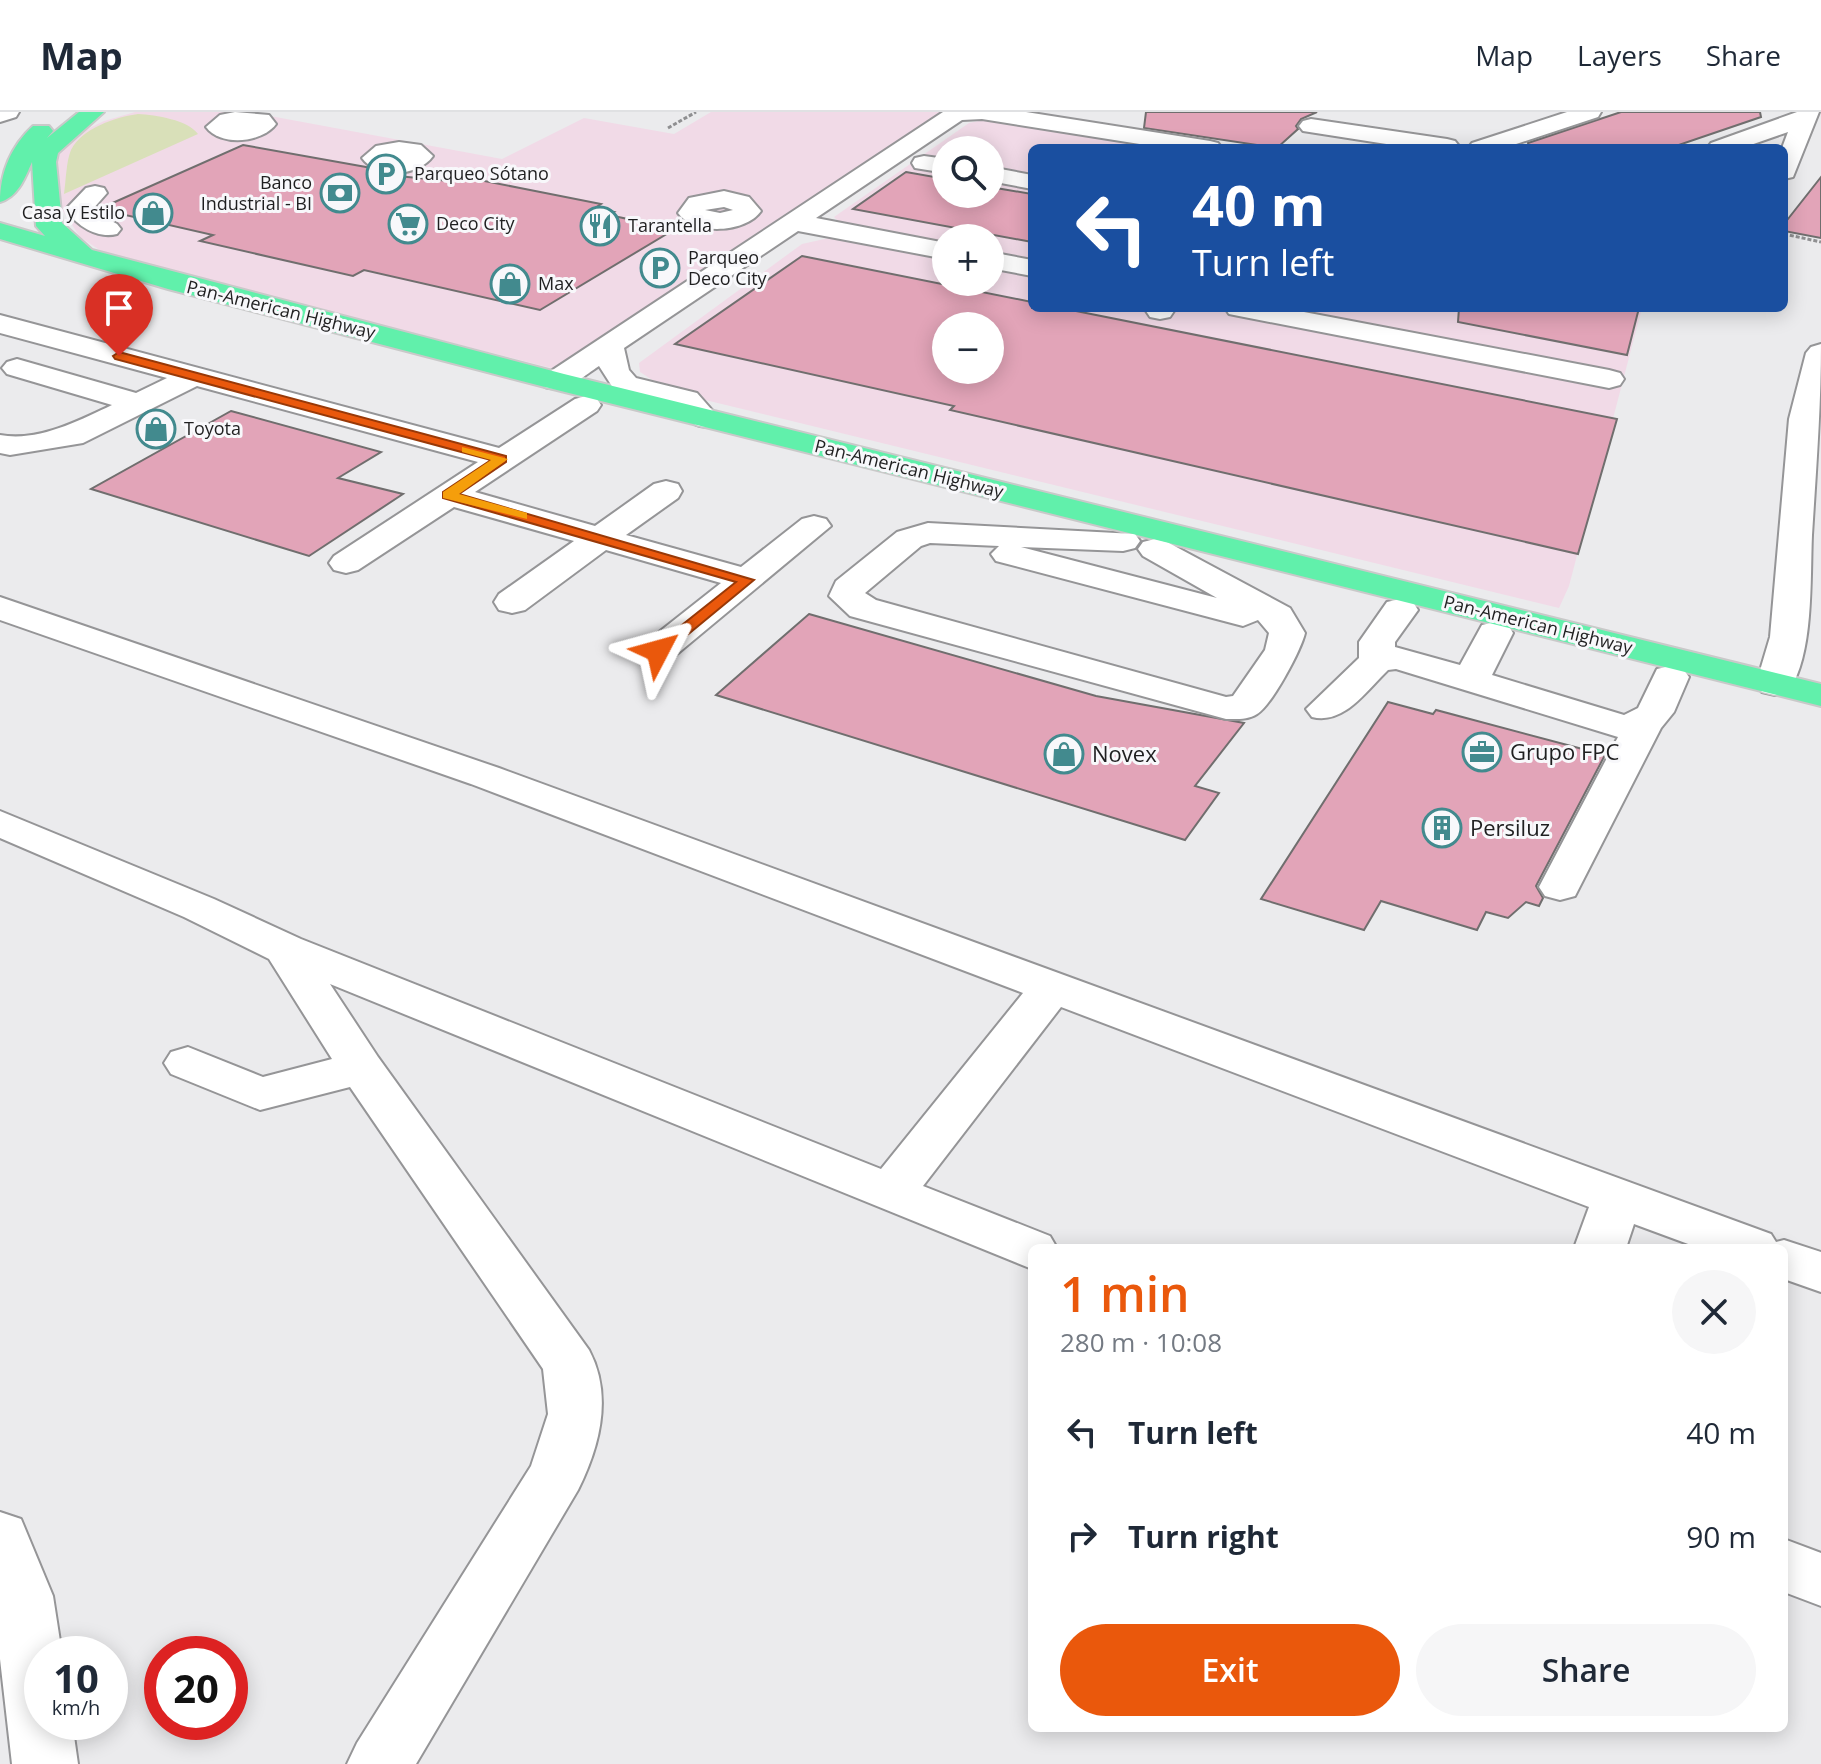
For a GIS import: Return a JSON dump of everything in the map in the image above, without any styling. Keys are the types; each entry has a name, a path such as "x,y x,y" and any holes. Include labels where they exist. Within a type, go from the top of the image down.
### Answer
{"highway":[{"path":"0,133 52,112"},
{"path":"5,179 34,137 58,122 90,112"},
{"path":"82,254 49,226 44,162 47,150 90,112"},
{"name":"Pan-American Highway","path":"0,231 178,283 556,381 1821,695"},
{"name":"Pan-American Highway","path":"0,257 1821,714"}],"street":[{"path":"0,115 8,112"},
{"path":"556,381 957,113 1057,117 1190,144"},
{"path":"1472,138 1574,114"},
{"path":"1730,144 1806,115"},
{"path":"1788,162 1806,115"},
{"path":"1310,126 1398,144"},
{"path":"1004,177 1028,181"},
{"path":"95,193 79,209 83,216 108,229"},
{"path":"794,222 932,248"},
{"path":"1004,263 1028,267"},
{"path":"1260,312 1609,379"},
{"path":"0,324 65,332 194,376 502,459"},
{"path":"6,379 65,332"},
{"path":"609,346 615,372 626,385 686,399 704,418"},
{"path":"1775,684 1788,637 1804,419 1821,353"},
{"path":"0,444 10,446 66,438 194,376"},
{"path":"6,379 139,403"},
{"path":"6,379 104,421"},
{"path":"346,563 586,405"},
{"path":"512,602 666,491"},
{"path":"448,495 747,580"},
{"path":"658,651 814,526"},
{"path":"928,533 1282,625"},
{"path":"928,533 1139,545 1277,616 1287,633 1283,650 1247,704 1240,708 1226,708 863,608 847,596 848,588 909,539 928,533"},
{"path":"0,608 485,776 1742,1244"},
{"path":"1377,661 1377,642 1400,610"},
{"path":"1471,680 1495,633"},
{"path":"1325,709 1377,661 1398,658 1622,727 1643,726"},
{"path":"1560,887 1643,726 1652,718 1670,677"},
{"path":"0,823 199,908 285,949 1028,1248"},
{"path":"285,949 361,1068 570,1365 576,1414 558,1473 380,1764"},
{"path":"891,1191 1052,988"},
{"path":"188,1063 260,1094 361,1068"},
{"path":"1601,1244 1617,1200"},
{"path":"1788,1260 1821,1272"},
{"path":"0,1537 23,1596 45,1764"},
{"path":"1788,1567 1821,1580"}],"path":[{"path":"668,128 696,112"},
{"path":"1788,235 1821,242"}],"shaded area":[{"name":"Deco City","path":"135,112 249,112 502,159 584,118 674,134 711,112 940,112 559,370 140,264 101,251 80,237 61,208 55,165 58,151 71,137 104,121"},
{"path":"983,120 1133,144 1028,144 1028,312 1641,312 1569,586 1559,608 660,389 660,385 640,372 639,363 802,244 829,238 844,239 861,227 839,222 834,217 932,149 932,208 1004,208 1004,136 950,136 969,123"}],"green space":[{"path":"138,114 179,122 198,134 64,194 68,160 76,142 100,125"}],"building":[{"path":"1146,112 1317,112 1301,119 1296,126 1298,129 1281,144 1250,144 1144,128"},
{"path":"1621,112 1760,112 1761,117 1682,144 1528,143"},
{"name":"Deco City","path":"243,145 366,167 387,175 449,181 459,176 601,204 595,208 614,212 609,215 675,229 540,310 364,270 353,276 200,241 213,235 99,209"},
{"path":"906,172 932,177 932,208 1004,208 1004,189 1028,193 1028,241 1004,237 1004,224 934,224 853,209"},
{"path":"1821,177 1821,238 1788,232 1788,219"},
{"path":"802,256 932,282 932,296 1002,296 1028,301 1028,312 1081,312 1617,419 1578,554 950,410 954,406 675,344"},
{"path":"1459,312 1638,312 1627,355 1458,322"},
{"path":"231,411 381,452 338,478 403,494 309,556 91,489"},
{"name":"Novex","path":"809,614 1096,696 1244,723 1195,786 1219,793 1185,840 716,695"},
{"name":"Persiluz","path":"1388,702 1433,714 1436,710 1605,755 1536,886 1543,898 1539,906 1526,902 1508,918 1486,912 1477,930 1381,901 1364,930 1261,899"}],"slow traffic":[{"path":"467,449 502,459 448,495 522,516"}],"place":[{"name":"Parqueo Sótano","path":"386,174"},
{"name":"Banco Industrial - BI","path":"340,193"},
{"name":"Casa y Estilo","path":"153,213"},
{"name":"Deco City","path":"408,224"},
{"name":"Tarantella","path":"600,226"},
{"name":"Parqueo Deco City","path":"660,268"},
{"name":"Max","path":"510,284"},
{"name":"Toyota","path":"156,429"},
{"name":"Grupo FPC","path":"1482,752"},
{"name":"Novex","path":"1064,754"},
{"name":"Persiluz","path":"1442,828"}],"route":[{"path":"119,356 502,459 448,495 747,580 658,651"}]}
